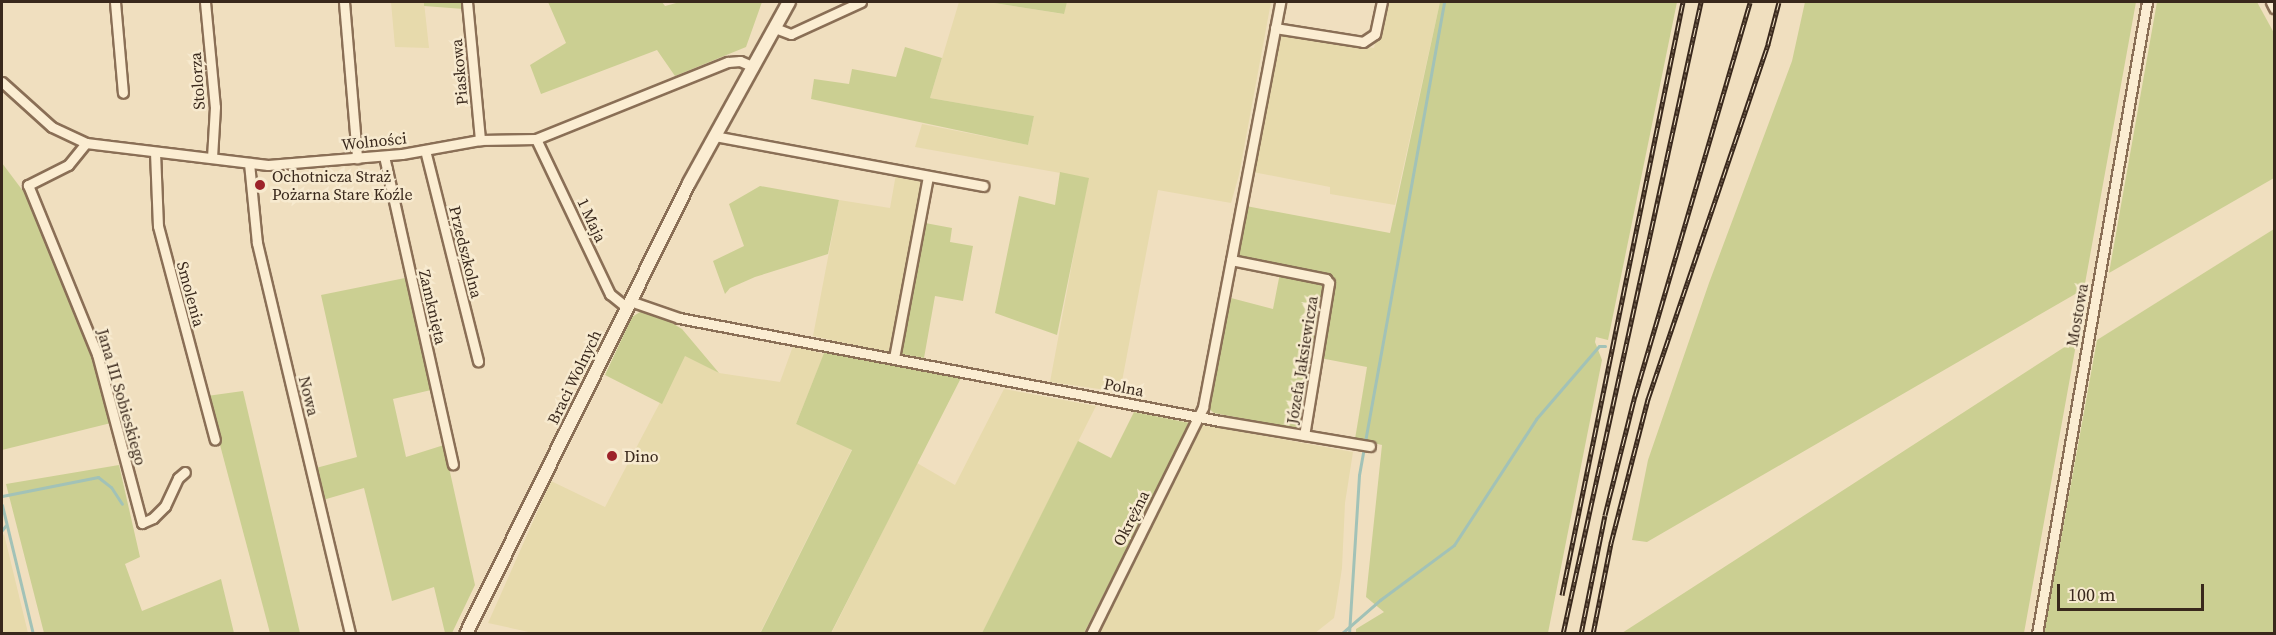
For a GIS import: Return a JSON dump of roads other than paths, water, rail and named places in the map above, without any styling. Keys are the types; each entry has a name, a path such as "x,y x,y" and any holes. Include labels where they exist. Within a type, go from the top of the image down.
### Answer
{"main road":[{"name":"Braci Wolnych","path":"465,633 714,136 789,2"}],"street":[{"path":"115,2 123,93"},
{"name":"Stolorza","path":"205,2 215,107 212,158"},
{"path":"344,2 357,158"},
{"name":"Piaskowa","path":"467,2 480,140"},
{"path":"775,28 791,34 861,2"},
{"path":"1199,417 1206,397 1280,2"},
{"path":"1275,28 1362,42 1375,34 1382,2"},
{"name":"Mostowa","path":"2037,633 2146,2"},
{"path":"2271,2 2274,8"},
{"name":"Wolności","path":"2,82 52,128 86,143 249,163 288,164 384,156 480,140 536,139 728,62 740,61 754,67"},
{"path":"714,136 983,186"},
{"name":"1 Maja","path":"536,139 610,294 628,304"},
{"name":"Jana III Sobieskiego","path":"86,143 69,165 28,185 97,354 142,523 153,518 165,506 178,478 184,472"},
{"name":"Przedszkolna","path":"425,150 478,361"},
{"name":"Smolenia","path":"155,152 158,226 215,440"},
{"name":"Zamknięta","path":"384,156 453,464"},
{"name":"Nowa","path":"249,163 257,243 350,633"},
{"path":"894,358 928,176"},
{"name":"Józefa Jaksiewicza","path":"1231,260 1326,279 1329,283 1304,435"},
{"name":"Polna","path":"628,304 679,318 1199,417 1365,445"},
{"name":"Okrężna","path":"1090,633 1199,417"}],"waterway":[{"path":"1349,634 1359,475 1444,2"},
{"path":"1341,634 1380,600 1454,545 1536,419 1599,346 1605,346"},
{"path":"2,496 98,477 111,487 122,504"},
{"path":"2,505 33,634"},
{"path":"2,530 6,525"}],"railway":[{"path":"1562,595 1683,2"},
{"path":"1563,634 1701,2"},
{"path":"1581,634 1605,515 1635,396 1750,2"},
{"path":"1593,634 1611,543 1648,399 1768,44 1779,2"}],"place":[{"name":"Ochotnicza Straż Pożarna Stare Koźle","path":"260,185"},
{"name":"Dino","path":"612,456"}]}
